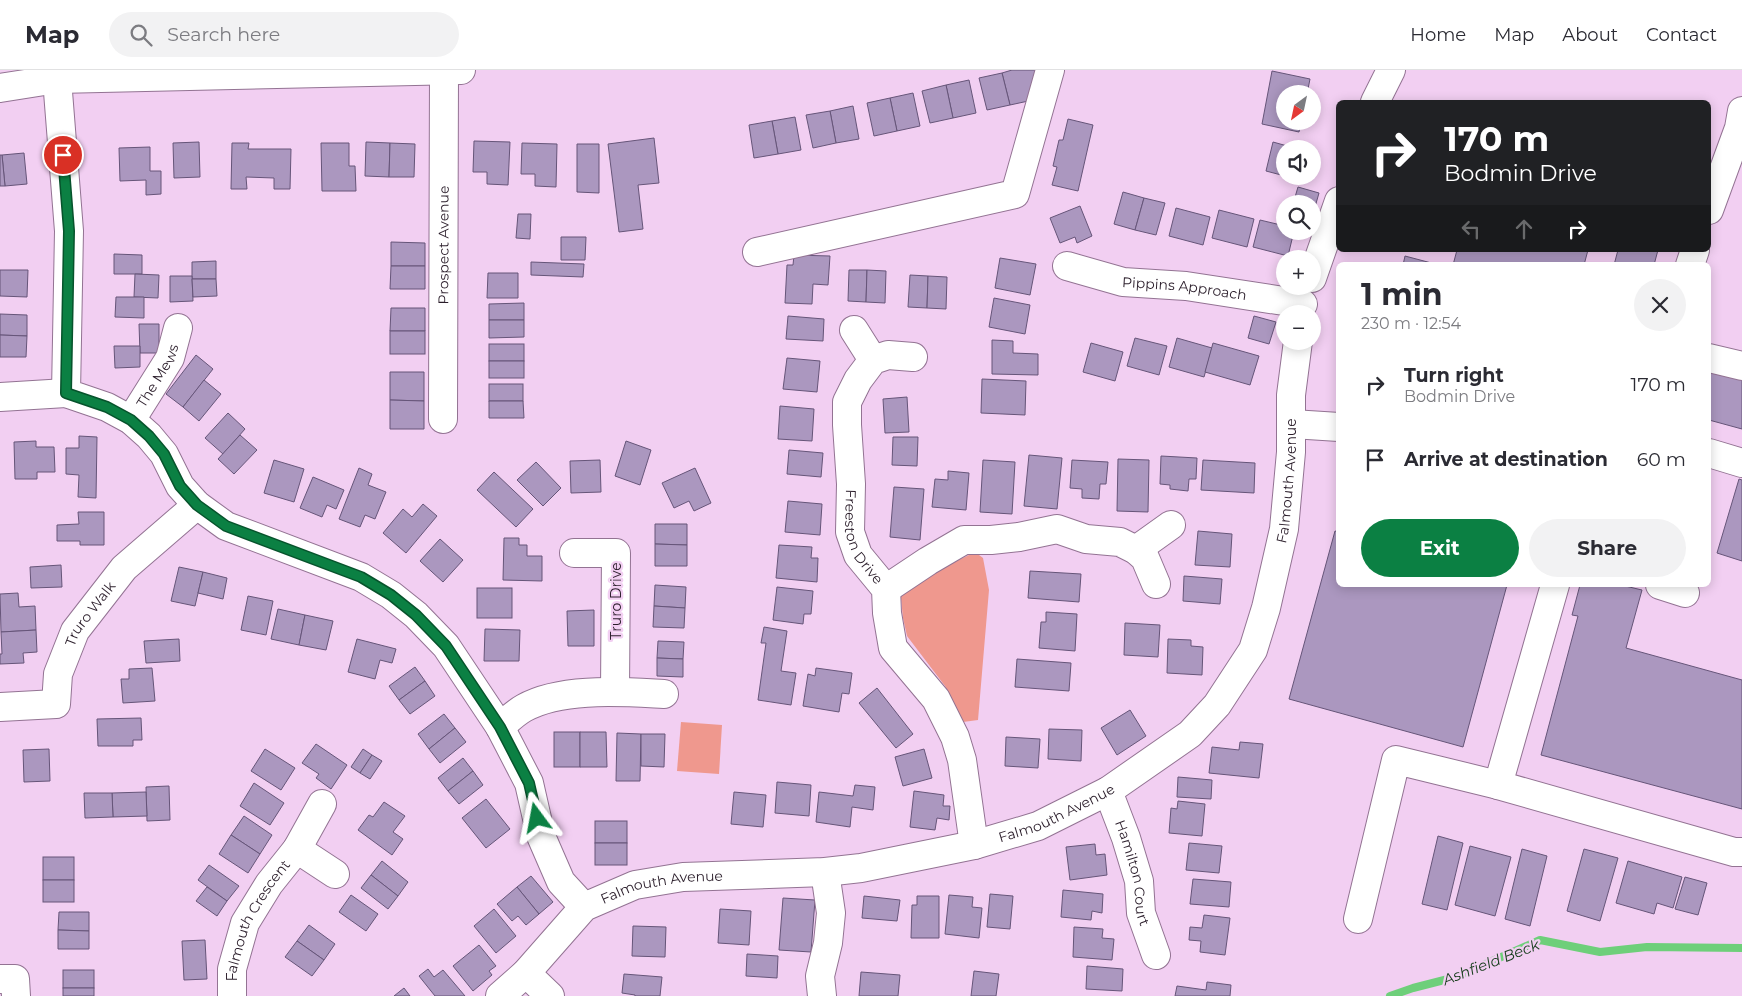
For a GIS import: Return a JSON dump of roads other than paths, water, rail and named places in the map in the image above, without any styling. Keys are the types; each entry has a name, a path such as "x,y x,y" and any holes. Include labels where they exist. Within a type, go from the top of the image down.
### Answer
{"street":[{"path":"757,252 1015,194 1050,70"},
{"path":"1376,100 1391,70"},
{"path":"0,88 57,79 452,71"},
{"name":"Prospect Avenue","path":"444,419 452,71"},
{"path":"57,79 69,231 66,393"},
{"path":"1711,204 1738,128 1742,111"},
{"path":"1321,252 1336,210"},
{"name":"Pippins Approach","path":"1067,266 1123,282 1196,287 1305,301"},
{"name":"The Mews","path":"131,420 170,358 178,328"},
{"path":"854,330 873,360 888,355 913,357"},
{"name":"Falmouth Avenue","path":"500,996 526,974 584,906 635,884 683,877 825,872 861,868 974,845 1038,826 1108,791 1190,734 1217,705 1253,650 1266,608 1284,529 1292,424 1291,395 1297,350"},
{"path":"1711,358 1742,366"},
{"name":"Freeston Drive","path":"873,360 858,380 847,402 851,484 850,532 858,555 886,589 887,613 893,648 936,699 955,737 962,760 974,845"},
{"path":"0,397 66,393 107,407 131,420 149,436 164,454 180,486 197,505 226,526 361,577 391,595 416,615 446,646 500,727 529,783 541,836 561,882 584,906"},
{"path":"1292,424 1336,427"},
{"path":"1711,454 1742,463"},
{"name":"Truro Walk","path":"0,707 56,704 58,674 75,631 124,568 197,505"},
{"path":"1136,550 1171,525"},
{"path":"886,589 964,540 1012,538 1057,529 1086,539 1120,542 1136,550 1145,558 1156,584"},
{"name":"Truro Drive","path":"574,553 616,553 615,692"},
{"path":"1498,785 1554,587"},
{"path":"500,727 524,708 555,696 615,692 664,694"},
{"path":"1358,919 1396,760 1498,785 1734,852 1742,852"},
{"name":"Hamilton Court","path":"1108,791 1126,838 1139,880 1141,914 1156,955"},
{"name":"Falmouth Crescent","path":"232,996 232,969 245,923 269,884 297,849 322,804"},
{"name":"Falmouth Crescent","path":"297,849 335,874"},
{"path":"822,996 820,976 828,942 831,913 825,872"},
{"path":"526,974 550,996"},
{"path":"0,979 16,978 16,996"}],"waterway":[{"name":"Ashfield Beck","path":"1390,996 1456,977 1540,940 1600,952 1647,947 1742,948"}]}
